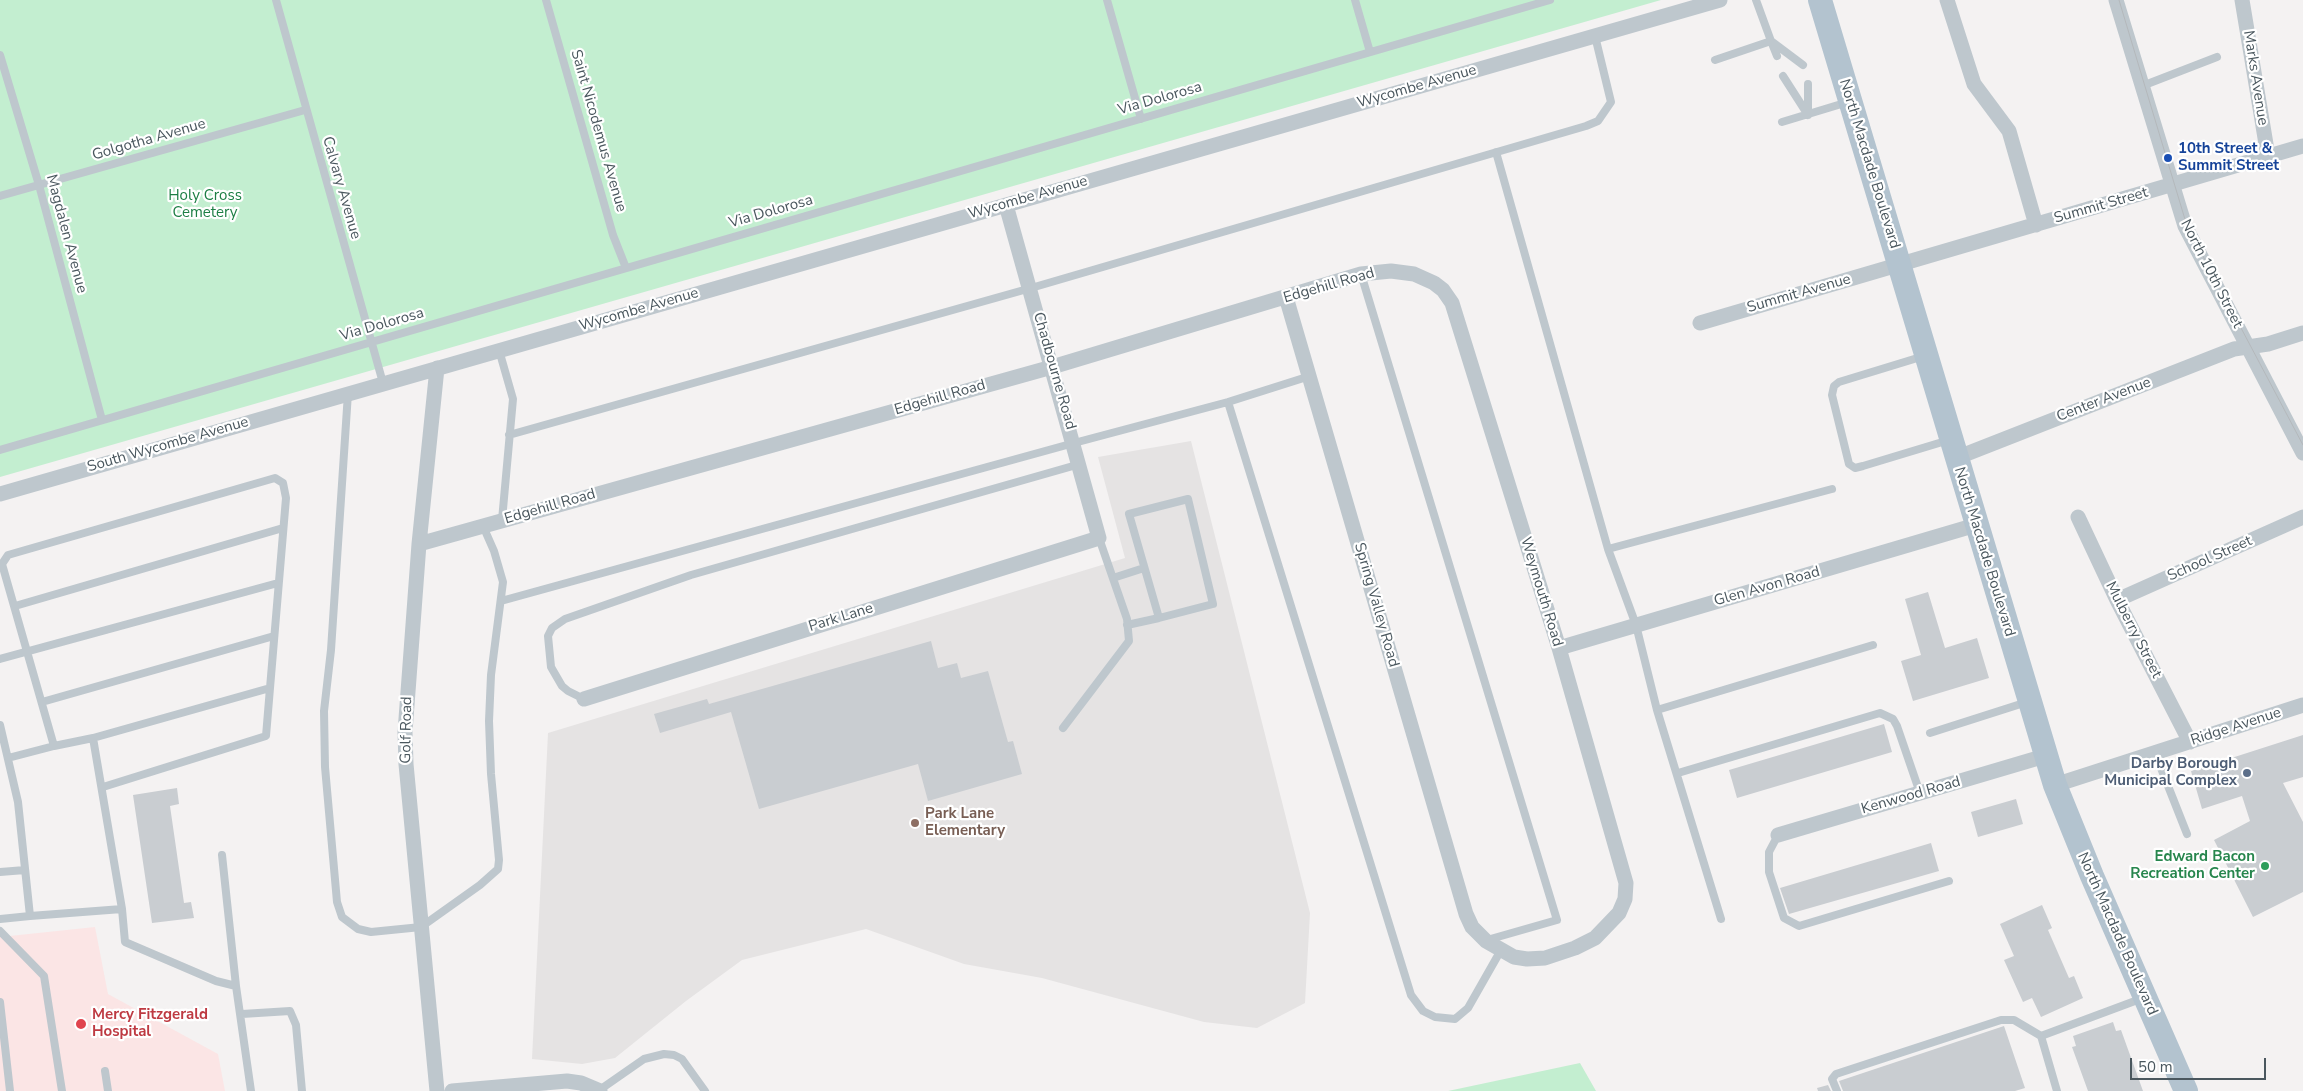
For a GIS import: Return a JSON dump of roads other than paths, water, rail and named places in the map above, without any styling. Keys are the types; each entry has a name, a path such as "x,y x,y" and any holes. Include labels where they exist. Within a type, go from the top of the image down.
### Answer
{"main road":[{"name":"North Macdade Boulevard","path":"1820,0 2045,756 2092,876 2186,1091"}],"street":[{"name":"Wycombe Avenue","path":"342,395 1720,0"},
{"path":"1948,0 1974,84 2009,131 2036,225"},
{"name":"North 10th Street","path":"2116,0 2185,226 2250,347 2303,453"},
{"name":"Marks Avenue","path":"2242,0 2268,156"},
{"name":"Summit Street","path":"1898,265 2303,146"},
{"name":"Chadbourne Road","path":"1006,205 1031,288 1099,538"},
{"name":"Summit Avenue","path":"1700,323 1898,265"},
{"name":"Edgehill Road","path":"419,544 1052,367 1361,274 1391,271 1414,274 1434,283 1443,290 1452,303"},
{"name":"Spring Valley Road","path":"1286,297 1466,914 1472,927 1486,940 1514,957 1527,959 1545,958 1575,948 1595,938 1619,913 1625,899 1626,883"},
{"name":"Weymouth Road","path":"1452,303 1559,648 1626,883"},
{"name":"Center Avenue","path":"1953,449 2234,349 2268,344 2303,333"},
{"name":"Golf Road","path":"436,368 419,544 405,732 406,764 437,1091"},
{"name":"South Wycombe Avenue","path":"0,494 342,395"},
{"name":"Mulberry Street","path":"2078,517 2117,600 2190,742"},
{"name":"School Street","path":"2117,600 2303,517"},
{"name":"Glen Avon Road","path":"1559,648 1976,525"},
{"name":"Park Lane","path":"584,699 1099,538"},
{"name":"Ridge Avenue","path":"2055,785 2303,705"},
{"name":"Kenwood Road","path":"1778,835 2045,756"},
{"path":"452,1091 567,1081 581,1083 599,1091"}],"lane":[{"name":"Calvary Avenue","path":"276,0 305,110 383,384"},
{"name":"Saint Nicodemus Avenue","path":"546,0 613,235 626,268"},
{"path":"1107,0 1141,119"},
{"path":"1355,0 1370,52"},
{"name":"Via Dolorosa","path":"0,450 1550,0"},
{"path":"1756,0 1777,56"},
{"path":"509,435 1031,288 1586,126 1598,121 1606,112 1611,102 1595,36"},
{"path":"1715,60 1771,41"},
{"path":"1771,41 1803,65"},
{"name":"Magdalen Avenue","path":"0,55 39,185 102,420"},
{"path":"2142,86 2216,57"},
{"path":"1783,76 1808,115"},
{"path":"1808,84 1808,115"},
{"path":"1782,122 1850,102"},
{"name":"Golgotha Avenue","path":"0,196 305,110"},
{"path":"1496,152 1608,549 1636,625 1657,710 1721,919"},
{"path":"1361,274 1557,920 1486,940"},
{"path":"499,350 513,399 502,520"},
{"path":"1926,356 1838,382 1834,386 1832,395 1849,464 1855,468 1953,449"},
{"path":"502,601 1074,442 1228,402 1310,376"},
{"path":"342,395 331,650 324,711 325,767 338,902 342,917 358,929 371,932 421,927 480,885 498,869 499,860 491,774 489,721 491,675 503,582 500,569 483,526"},
{"path":"1228,402 1411,995 1423,1011 1435,1017 1455,1018 1468,1008 1501,950"},
{"path":"584,699 562,686 551,667 548,636 552,628 565,619 691,575 1080,464"},
{"path":"54,746 2,564 8,555 275,478 283,483 286,498 266,736 103,787"},
{"path":"1608,549 1832,489"},
{"path":"1128,625 1158,618 1213,604 1188,498 1129,514 1158,618"},
{"path":"14,606 283,528"},
{"path":"1064,728 1129,641 1128,625 1099,538"},
{"path":"1113,578 1144,568"},
{"path":"0,659 278,583"},
{"path":"42,702 274,636"},
{"path":"1657,710 1873,645"},
{"path":"8,758 93,738 270,688"},
{"path":"1930,733 2029,702"},
{"path":"1678,774 1880,714 1893,719 1898,726 1920,793"},
{"path":"0,725 18,802 30,916"},
{"path":"93,738 103,787 122,909 124,942 216,981 236,986"},
{"path":"2155,753 2187,834"},
{"path":"1778,835 1769,852 1768,872 1784,918 1798,926 1949,881"},
{"path":"222,854 236,986 242,1014 251,1091"},
{"path":"0,872 25,870"},
{"path":"0,919 122,909"},
{"path":"0,931 44,976 62,1091"},
{"path":"2041,1036 2145,998"},
{"path":"0,1002 10,1091"},
{"path":"242,1014 290,1011 296,1025 302,1091"},
{"path":"1837,1091 1832,1079 1836,1074 2001,1020 2014,1020 2041,1036 2057,1091"},
{"path":"599,1091 644,1059 664,1054 674,1055 682,1059 704,1091"},
{"path":"105,1071 108,1091"}],"tram line":[{"path":"2119,0 2187,226 2303,445"}],"place":[{"name":"10th Street & Summit Street","path":"2168,158"},
{"name":"Darby Borough Municipal Complex","path":"2247,773"},
{"name":"Park Lane Elementary","path":"915,823"},
{"name":"Edward Bacon Recreation Center","path":"2265,866"},
{"name":"Mercy Fitzgerald Hospital","path":"81,1024"}],"park label":[{"name":"Holy Cross Cemetery","path":"205,204"}]}
